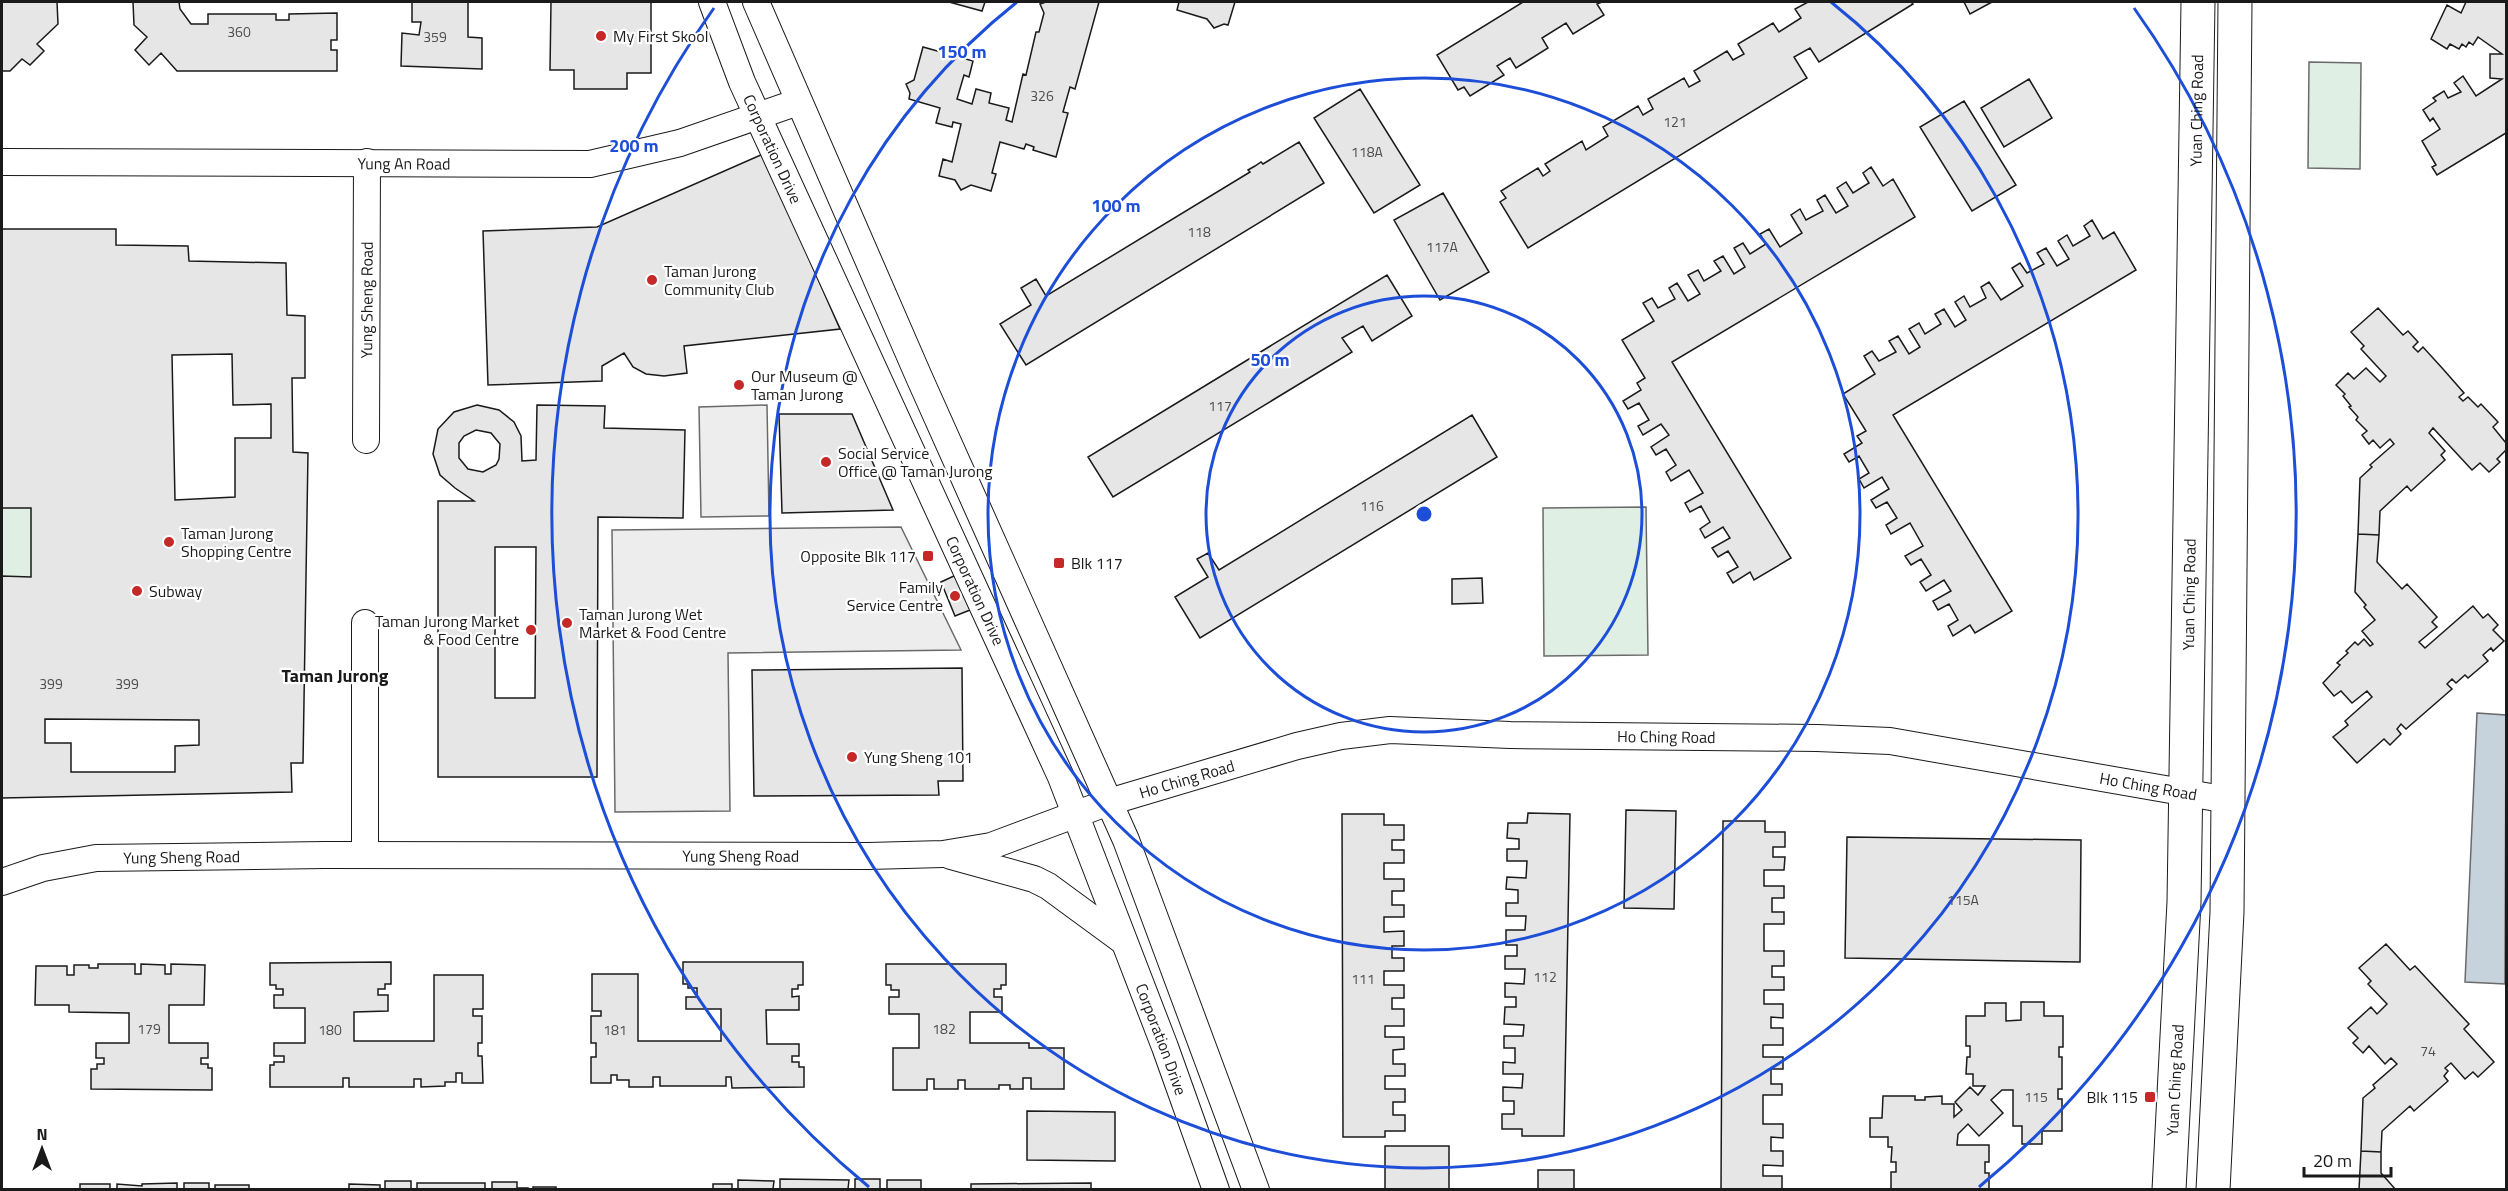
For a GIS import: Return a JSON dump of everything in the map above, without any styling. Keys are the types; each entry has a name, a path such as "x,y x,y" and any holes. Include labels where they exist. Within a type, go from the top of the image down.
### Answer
{"street":[{"name":"Corporation Drive","path":"712,2 742,82 1077,814 1216,1190"},
{"path":"756,2 798,102 1109,802 1223,1096 1256,1190"},
{"name":"Yuan Ching Road","path":"2169,1190 2184,902 2198,2"},
{"path":"2213,1190 2227,912 2235,2"},
{"name":"Yung An Road","path":"2,162 590,164 680,143 798,102"},
{"name":"Yung Sheng Road","path":"366,440 367,162"},
{"path":"2193,355 2232,355"},
{"path":"364,855 365,622"},
{"name":"Ho Ching Road","path":"1109,802 1297,746 1341,736 1390,730 1510,735 1890,741 2228,800"},
{"name":"Yung Sheng Road","path":"2,882 43,868 96,858 943,854 991,846 1109,802"},
{"path":"943,854 1034,879 1048,886 1123,941"}],"green space":[{"path":"2309,62 2361,63 2360,169 2308,168"},
{"path":"2,394 64,394 61,596 2,595"},
{"path":"1646,507 1648,655 1544,656 1543,508"}],"shaded area":[{"path":"767,405 769,516 701,517 699,407"},
{"path":"901,527 961,650 728,653 730,811 615,812 612,530"},
{"path":"2477,713 2506,715 2505,984 2465,982"}],"building":[{"path":"2,2 57,2 58,24 37,44 44,51 30,65 22,59 10,71 2,71"},
{"path":"133,2 179,2 180,9 191,24 208,24 208,14 276,14 276,20 289,20 289,14 337,13 337,40 331,40 331,50 337,50 337,71 177,71 161,53 149,65 135,50 147,37 134,25"},
{"path":"412,2 468,2 468,37 482,38 482,69 401,66 402,33 419,35 421,22 412,22"},
{"name":"My First Skool","path":"551,2 651,2 651,73 627,73 627,89 574,89 574,70 550,70"},
{"path":"949,2 985,2 982,11"},
{"path":"1099,2 1075,89 1070,87 1063,112 1068,113 1056,157 1033,150 1034,147 1026,144 1024,149 1000,142 992,173 996,174 991,191 971,185 961,190 955,180 939,176 943,159 952,162 961,124 953,122 952,127 936,123 940,108 909,99 910,93 906,84 914,80 923,47 973,61 969,77 964,75 957,99 972,104 976,89 991,93 989,103 1009,108 1006,120 1012,122 1023,74 1026,75 1036,32 1039,32 1044,13 1040,4"},
{"path":"1179,2 1235,2 1228,25 1224,24 1214,28 1207,19 1177,10"},
{"path":"1523,2 1602,2 1597,4 1604,15 1573,34 1566,23 1542,38 1548,48 1516,68 1510,58 1497,66 1504,75 1470,96 1464,87 1458,90 1437,55"},
{"path":"1808,2 1911,2 1913,4 1819,62 1810,48 1794,57 1807,78 1528,248 1500,202 1506,198 1501,191 1538,168 1543,176 1550,171 1545,164 1582,141 1586,150 1608,136 1603,127 1638,106 1643,115 1653,109 1648,99 1684,78 1689,87 1700,81 1694,71 1727,51 1733,60 1744,54 1738,44 1773,23 1779,32 1801,18 1795,9"},
{"path":"1964,2 1992,2 1970,14"},
{"path":"2466,2 2506,2 2506,133 2437,175 2432,167 2436,165 2422,141 2440,129 2433,118 2430,121 2423,110 2436,101 2433,98 2444,91 2448,98 2461,92 2454,83 2463,76 2476,96 2502,79 2490,78 2490,54 2502,54 2478,37 2473,45 2469,42 2466,47 2462,44 2459,49 2450,44 2447,49 2431,39 2447,5 2461,13"},
{"path":"2029,79 2052,118 2004,147 1981,108"},
{"path":"1360,89 1420,185 1374,213 1314,118"},
{"path":"1964,101 2016,185 1972,211 1920,127"},
{"path":"1299,142 1324,183 1026,365 1000,324 1031,305 1021,288 1036,279 1046,296 1250,172 1248,170 1261,162 1263,164"},
{"name":"Taman Jurong Community Club","path":"763,154 840,329 684,346 687,373 664,376 646,374 633,367 624,353 602,366 602,381 488,385 483,231 597,227"},
{"path":"1871,167 1883,186 1893,179 1915,217 1672,362 1791,558 1754,580 1750,572 1733,583 1727,573 1738,567 1728,551 1718,557 1712,548 1730,538 1723,527 1705,538 1700,529 1710,522 1701,506 1690,512 1685,503 1703,493 1689,470 1671,481 1666,472 1676,465 1666,449 1656,455 1651,447 1669,435 1661,424 1643,435 1638,426 1649,420 1639,403 1628,409 1623,401 1641,390 1637,383 1645,378 1622,340 1654,321 1643,303 1652,298 1658,308 1675,299 1669,288 1677,283 1688,301 1700,294 1688,275 1698,270 1704,281 1721,271 1714,261 1723,256 1734,274 1745,267 1734,248 1743,243 1750,254 1766,244 1760,234 1769,229 1780,247 1802,233 1791,215 1800,209 1806,220 1823,211 1817,200 1825,195 1836,213 1848,206 1837,188 1846,182 1853,193 1869,183 1863,173"},
{"path":"1443,193 1489,272 1440,300 1394,220"},
{"path":"2092,220 2103,239 2114,232 2136,270 1893,415 2012,611 1975,633 1970,625 1953,636 1948,626 1958,620 1949,604 1938,610 1933,601 1951,591 1944,580 1926,591 1920,582 1931,575 1921,559 1911,565 1905,556 1923,546 1910,523 1891,534 1886,525 1897,518 1887,502 1876,508 1871,500 1889,489 1882,477 1864,488 1859,479 1869,473 1859,456 1849,462 1844,454 1862,443 1857,436 1866,431 1843,394 1875,374 1864,356 1872,351 1879,361 1896,352 1889,341 1898,336 1909,354 1920,347 1909,329 1919,323 1925,334 1941,324 1935,314 1944,309 1955,327 1966,320 1955,302 1964,296 1970,307 1986,298 1981,287 1989,282 2001,300 2023,286 2012,268 2020,263 2027,273 2044,264 2037,253 2046,248 2057,266 2069,259 2058,241 2067,235 2073,246 2090,236 2084,226"},
{"name":"Taman Jurong Shopping Centre","path":"2,229 116,229 116,245 188,246 189,261 286,263 287,315 305,316 305,378 292,378 293,452 308,453 303,763 291,763 292,792 2,798 2,576 31,577 31,508 2,508","holes":["232,354 233,405 271,404 271,438 235,438 235,497 175,500 172,355","45,719 199,720 199,745 175,746 175,772 71,772 71,743 45,743"]},
{"path":"1387,275 1412,316 1372,341 1363,326 1342,338 1352,352 1113,497 1088,457"},
{"path":"2378,308 2403,335 2408,331 2418,342 2413,347 2418,352 2423,347 2464,393 2459,397 2463,401 2468,397 2478,407 2481,404 2498,422 2493,427 2506,443 2506,450 2497,459 2500,462 2489,472 2480,463 2472,470 2433,428 2429,433 2445,451 2441,455 2445,460 2411,491 2407,486 2380,511 2379,535 2358,534 2360,478 2372,467 2370,465 2394,444 2390,439 2380,448 2373,440 2369,444 2362,435 2367,431 2356,420 2358,417 2349,407 2351,406 2343,396 2345,394 2336,385 2348,373 2354,379 2366,368 2380,382 2386,376 2361,349 2364,346 2351,332"},
{"name":"Taman Jurong Wet Market & Food Centre","path":"477,405 499,410 514,422 521,436 522,461 536,460 537,405 605,406 604,428 685,430 683,518 598,517 597,777 438,777 438,501 474,501 440,475 433,454 438,429 454,412","holes":["476,430 491,433 500,444 499,459 496,465 483,472 468,469 459,458 459,443 464,436","495,547 536,547 535,698 495,698"]},
{"name":"Social Service Office @ Taman Jurong","path":"779,414 852,414 893,510 782,513"},
{"path":"1472,415 1497,457 1200,638 1175,597 1208,577 1197,559 1208,553 1219,570"},
{"path":"2358,534 2379,535 2377,562 2402,589 2407,584 2437,617 2432,622 2437,627 2419,642 2425,648 2473,606 2483,618 2488,614 2498,625 2493,630 2504,641 2493,651 2491,648 2483,655 2488,661 2468,678 2465,675 2456,683 2452,679 2447,684 2452,689 2406,729 2401,724 2397,729 2401,734 2390,745 2384,739 2357,763 2333,737 2348,725 2345,721 2372,697 2367,691 2352,703 2341,691 2334,696 2323,683 2340,665 2337,663 2348,653 2346,651 2355,642 2358,645 2364,639 2370,646 2373,644 2362,631 2375,620 2355,592"},
{"name":"Family Service Centre","path":"956,575 970,610 955,616 941,582"},
{"path":"1482,578 1483,603 1452,604 1452,579"},
{"path":"962,668 963,781 938,781 939,795 754,796 752,670"},
{"path":"1626,810 1676,811 1674,909 1624,908"},
{"path":"1528,813 1570,814 1564,1136 1522,1136 1522,1129 1502,1129 1502,1114 1514,1114 1514,1101 1503,1101 1503,1087 1522,1088 1523,1074 1503,1074 1503,1062 1515,1063 1515,1048 1504,1048 1504,1036 1523,1036 1524,1025 1504,1024 1505,1007 1516,1007 1516,997 1505,997 1505,983 1524,984 1525,969 1505,969 1505,956 1517,956 1517,945 1506,945 1506,930 1525,930 1526,916 1506,916 1506,903 1518,903 1518,890 1506,889 1507,877 1526,878 1527,861 1507,861 1507,849 1519,849 1519,839 1507,838 1508,823 1527,823"},
{"path":"1342,814 1384,814 1384,825 1404,825 1404,840 1392,840 1392,850 1404,850 1404,863 1384,863 1384,879 1404,879 1404,891 1392,891 1392,905 1404,905 1404,917 1384,917 1384,932 1404,931 1404,946 1392,946 1392,958 1404,958 1404,971 1384,971 1384,985 1404,985 1404,998 1392,998 1392,1009 1404,1009 1404,1026 1385,1026 1385,1037 1404,1037 1404,1049 1393,1050 1393,1064 1405,1064 1405,1076 1385,1076 1385,1089 1405,1089 1405,1102 1393,1102 1393,1115 1405,1115 1405,1131 1385,1131 1385,1137 1343,1137"},
{"path":"1723,821 1765,821 1765,832 1785,832 1785,847 1773,847 1773,857 1785,857 1784,870 1764,870 1764,886 1784,886 1784,898 1772,898 1772,912 1784,912 1784,924 1764,924 1764,951 1784,951 1784,966 1772,966 1772,977 1784,977 1784,990 1764,990 1764,1004 1783,1004 1783,1018 1771,1017 1771,1028 1783,1028 1783,1045 1763,1045 1763,1057 1783,1057 1783,1069 1771,1069 1771,1084 1782,1084 1782,1095 1763,1095 1763,1124 1783,1124 1783,1138 1771,1137 1771,1151 1783,1151 1783,1166 1763,1165 1763,1176 1782,1176 1782,1190 1721,1190"},
{"path":"1847,837 2081,840 2080,962 1845,958"},
{"path":"2386,944 2410,970 2415,966 2469,1024 2464,1029 2494,1062 2478,1077 2473,1072 2465,1079 2451,1063 2445,1068 2448,1071 2444,1076 2448,1081 2414,1111 2410,1106 2382,1131 2381,1152 2361,1151 2363,1098 2375,1088 2373,1085 2397,1064 2391,1058 2385,1064 2369,1046 2363,1053 2353,1043 2358,1038 2348,1028 2371,1007 2377,1014 2387,1004 2368,984 2371,981 2359,968"},
{"path":"391,962 391,984 385,984 385,989 378,989 378,995 388,995 388,1011 354,1012 354,1041 434,1041 434,975 483,975 483,1009 473,1009 473,1016 482,1016 482,1043 478,1043 478,1056 482,1056 483,1083 462,1083 462,1073 456,1073 456,1082 445,1082 445,1086 421,1087 421,1079 414,1079 414,1087 349,1087 349,1078 343,1078 343,1087 270,1087 270,1065 274,1065 274,1062 284,1062 284,1056 274,1056 274,1043 305,1043 305,1008 274,1008 274,995 283,995 283,989 276,989 276,985 270,985 270,963"},
{"path":"683,962 803,962 803,985 798,985 798,989 792,989 792,997 799,996 799,1010 766,1010 767,1044 799,1044 799,1056 792,1056 792,1062 799,1062 799,1067 804,1067 804,1087 732,1088 731,1077 726,1077 726,1086 660,1086 660,1077 653,1077 653,1087 629,1087 629,1080 617,1080 617,1075 611,1075 611,1083 591,1083 591,1057 596,1057 596,1043 591,1043 591,1016 601,1016 601,1011 592,1011 592,974 638,974 638,1041 721,1041 721,1009 686,1009 686,997 697,997 697,988 688,988 688,984 683,984"},
{"path":"98,964 135,964 135,974 141,974 141,964 165,965 165,974 171,974 171,964 205,965 204,1005 169,1005 169,1043 208,1043 208,1058 201,1058 201,1064 208,1064 208,1068 212,1068 212,1090 91,1089 91,1069 97,1069 97,1064 104,1064 104,1058 96,1058 96,1043 129,1043 129,1013 69,1012 69,1005 35,1005 36,966 67,966 67,975 74,975 74,965 89,965 89,968 98,968"},
{"path":"886,964 1006,964 1006,985 1001,985 1001,989 994,989 994,997 1002,997 1002,1012 970,1012 970,1043 1029,1043 1029,1048 1064,1048 1064,1089 1031,1089 1031,1078 1023,1078 1023,1089 1010,1089 1010,1085 999,1085 999,1089 965,1089 965,1080 958,1080 958,1089 934,1089 934,1079 927,1079 927,1090 893,1090 893,1048 919,1048 919,1014 889,1014 889,997 899,997 899,990 891,990 891,985 886,985"},
{"path":"2021,1002 2044,1002 2044,1016 2063,1016 2063,1047 2059,1047 2059,1057 2062,1057 2062,1089 2058,1089 2058,1099 2062,1099 2062,1131 2042,1131 2042,1144 2022,1144 2022,1126 2013,1126 2013,1090 2002,1090 1991,1100 2003,1113 1979,1136 1968,1124 1958,1134 1957,1145 1989,1145 1989,1162 1985,1162 1985,1173 1989,1173 1989,1190 1891,1190 1891,1172 1896,1172 1896,1162 1891,1162 1892,1147 1888,1147 1888,1137 1870,1137 1870,1118 1882,1118 1883,1096 1915,1096 1915,1100 1925,1100 1925,1097 1942,1096 1942,1104 1954,1104 1954,1117 1962,1110 1955,1102 1970,1087 1978,1095 1985,1086 1973,1086 1973,1074 1966,1074 1970,1046 1966,1046 1966,1016 1985,1016 1985,1003 2006,1003 2006,1021 2021,1020"},
{"path":"1027,1111 1115,1112 1115,1161 1027,1160"},
{"path":"1385,1146 1449,1146 1449,1190 1385,1190"},
{"path":"2361,1151 2381,1152 2381,1173 2396,1190 2359,1190"},
{"path":"1538,1170 1574,1170 1574,1190 1538,1190"},
{"path":"780,1179 849,1180 848,1189 853,1190 738,1190 738,1180 774,1181 773,1189 780,1189"},
{"path":"855,1179 880,1179 880,1190 855,1190"},
{"path":"887,1180 921,1180 921,1190 887,1190"},
{"path":"385,1181 411,1181 411,1190 385,1190"},
{"path":"492,1182 517,1182 517,1188 528,1188 528,1190 492,1190"},
{"path":"177,1183 177,1190 117,1190 117,1184 142,1186 142,1184"},
{"path":"184,1183 209,1183 209,1190 184,1190"},
{"path":"417,1183 485,1183 485,1190 417,1190"},
{"path":"1091,1183 1091,1190 971,1190 971,1184"},
{"path":"80,1184 110,1184 110,1190 80,1190"},
{"path":"349,1184 380,1185 380,1190 349,1190"},
{"path":"713,1184 732,1184 732,1190 713,1190"},
{"path":"215,1185 249,1185 249,1190 215,1190"},
{"path":"533,1187 556,1187 556,1190 533,1190"}],"place":[{"name":"My First Skool","path":"601,36"},
{"name":"Taman Jurong Community Club","path":"652,280"},
{"name":"Our Museum @ Taman Jurong","path":"739,385"},
{"name":"Social Service Office @ Taman Jurong","path":"826,462"},
{"name":"Taman Jurong Shopping Centre","path":"169,542"},
{"name":"Opposite Blk 117","path":"928,556"},
{"name":"Blk 117","path":"1059,563"},
{"name":"Subway","path":"137,591"},
{"name":"Family Service Centre","path":"955,596"},
{"name":"Taman Jurong Wet Market & Food Centre","path":"567,623"},
{"name":"Taman Jurong Market & Food Centre","path":"531,630"},
{"name":"Yung Sheng 101","path":"852,757"},
{"name":"Blk 115","path":"2150,1097"}],"district":[{"name":"Taman Jurong","path":"335,675"}]}
